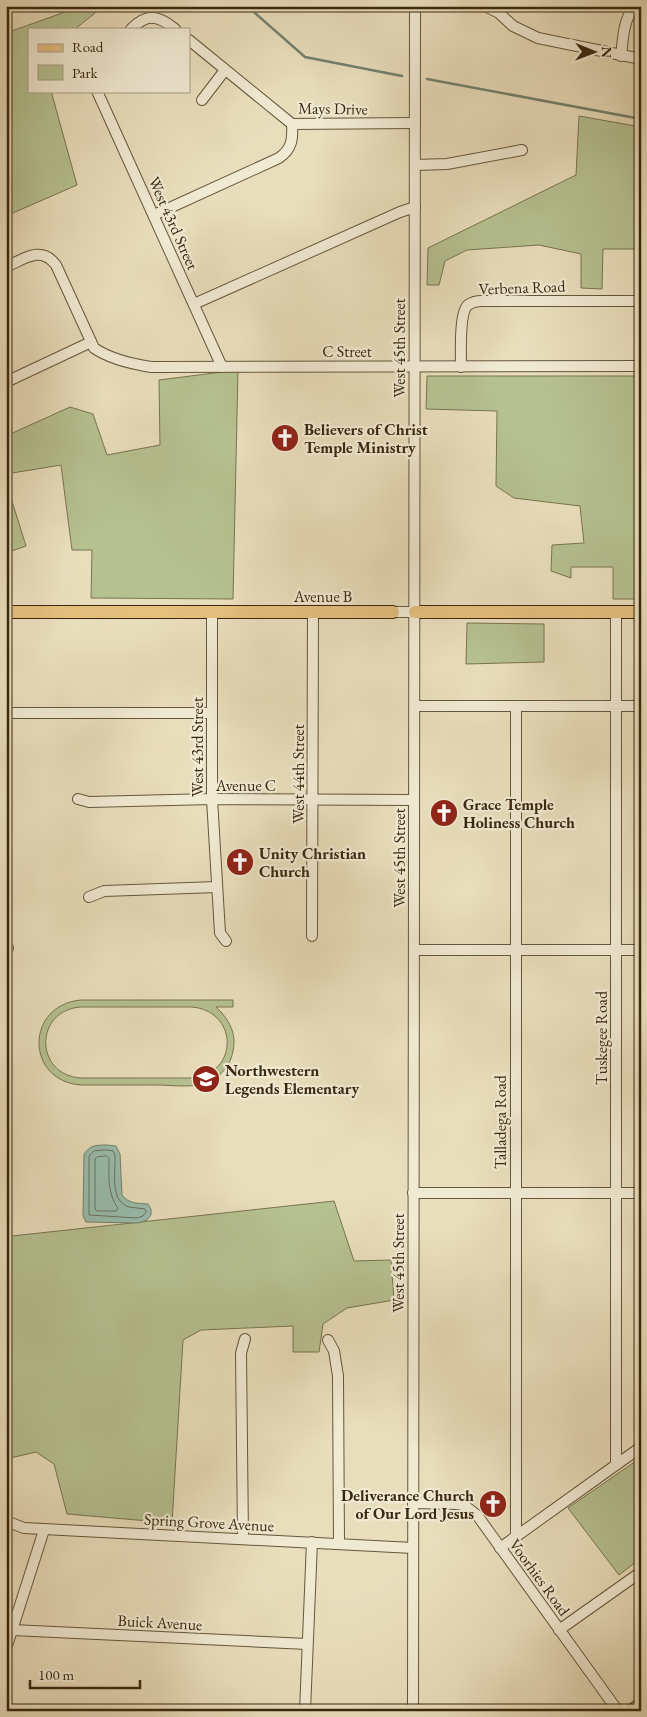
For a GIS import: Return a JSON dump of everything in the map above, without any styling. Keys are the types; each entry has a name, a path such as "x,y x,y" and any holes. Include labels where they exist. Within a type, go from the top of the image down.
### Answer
{"main road":[{"name":"Avenue B","path":"6,612 393,612"},
{"name":"Avenue B","path":"415,612 641,612"},
{"path":"631,1711 641,1704"}],"street":[{"name":"West 45th Street","path":"413,1711 415,6"},
{"path":"484,6 501,10 513,26 538,38 641,59"},
{"path":"620,56 624,30 635,6"},
{"path":"132,28 137,23 152,17 161,19 174,28"},
{"name":"Mays Drive","path":"190,41 292,124 415,123"},
{"path":"202,100 225,70"},
{"name":"West 43rd Street","path":"97,92 222,367"},
{"path":"154,215 284,155 293,138 292,124"},
{"path":"415,165 446,164 522,150"},
{"path":"194,304 400,212 415,208"},
{"path":"6,267 33,254 46,255 56,264 91,342 6,382"},
{"name":"Verbena Road","path":"461,367 463,315 468,305 475,302 641,301"},
{"name":"C Street","path":"91,342 94,348 101,353 134,364 151,367 641,366"},
{"name":"West 43rd Street","path":"212,612 212,799 220,933 226,941"},
{"name":"West 44th Street","path":"312,612 312,936"},
{"name":"Avenue B","path":"393,612 415,612"},
{"name":"Tuskegee Road","path":"616,612 616,1465"},
{"path":"415,706 641,706"},
{"name":"Talladega Road","path":"516,706 516,1537"},
{"path":"6,713 212,713"},
{"name":"Avenue C","path":"78,799 89,802 212,799 414,800"},
{"path":"89,897 104,891 217,887"},
{"path":"414,950 641,950"},
{"path":"414,1193 641,1193"},
{"path":"243,1538 241,1353 245,1339"},
{"path":"328,1340 334,1351 338,1376 339,1544"},
{"path":"500,1548 641,1447"},
{"name":"Voorhies Road","path":"413,1503 458,1504 466,1506 477,1514 619,1711"},
{"name":"Spring Grove Avenue","path":"6,1521 24,1528 44,1530 243,1538 413,1548"},
{"path":"6,1649 44,1530"},
{"path":"305,1711 312,1542"},
{"path":"559,1630 641,1572"},
{"name":"Buick Avenue","path":"12,1630 307,1644"}],"green space":[{"path":"82,6 100,6 100,9 76,28 28,28 28,92 51,92 77,185 6,216 6,33"},
{"path":"579,116 641,127 641,249 603,249 602,289 581,288 581,254 539,245 467,250 445,261 439,285 427,285 428,248 576,175"},
{"path":"238,370 233,599 91,598 92,550 72,550 61,465 6,474 6,436 70,407 93,414 107,455 160,445 159,380"},
{"path":"427,376 641,376 641,554 637,599 613,599 613,567 571,567 571,578 551,571 552,545 584,543 580,506 514,498 496,486 497,411 426,409"},
{"path":"6,482 26,546 6,553"},
{"path":"467,623 544,624 544,662 466,664"},
{"path":"81,1000 233,1000 233,1007 216,1007 225,1017 233,1033 234,1045 232,1056 228,1065 219,1076 198,1085 81,1085 63,1080 50,1071 42,1058 39,1043 42,1028 49,1015 63,1005","holes":["81,1007 192,1007 207,1011 217,1018 224,1029 227,1040 226,1052 221,1063 211,1072 197,1078 81,1078 66,1074 55,1066 48,1055 46,1042 48,1030 55,1019 66,1011"]},
{"path":"334,1201 354,1261 391,1260 394,1300 347,1308 323,1324 319,1352 293,1352 293,1326 201,1330 183,1340 172,1523 67,1514 54,1464 36,1452 6,1459 6,1233 12,1236"},
{"path":"636,1461 641,1469 641,1558 619,1575 568,1508"}],"water":[{"path":"94,1146 116,1146 120,1154 122,1195 130,1202 148,1204 151,1209 151,1215 147,1220 138,1223 86,1222 83,1216 84,1154"}],"waterway":[{"path":"247,6 305,57 402,76"},
{"path":"427,79 641,119"}],"place":[{"name":"Believers of Christ Temple Ministry","path":"285,438"},
{"name":"Grace Temple Holiness Church","path":"444,813"},
{"name":"Unity Christian Church","path":"240,862"},
{"name":"Northwestern Legends Elementary","path":"206,1079"},
{"name":"Deliverance Church of Our Lord Jesus","path":"493,1504"}]}
